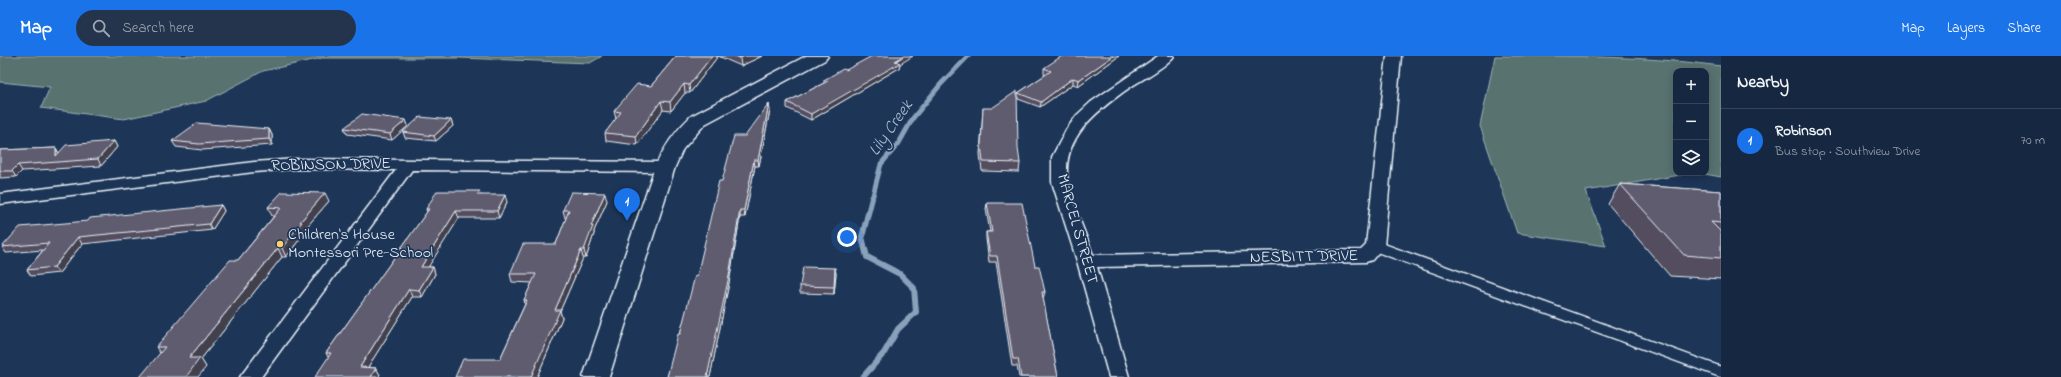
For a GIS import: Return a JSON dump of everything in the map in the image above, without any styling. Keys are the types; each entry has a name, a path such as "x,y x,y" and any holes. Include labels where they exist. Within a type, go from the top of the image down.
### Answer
{"street":[{"path":"596,377 665,167 677,144 688,129 698,120 819,56"},
{"name":"MARCEL STREET","path":"1119,377 1086,260 1060,182 1059,169 1064,145 1072,130 1096,105 1167,56"},
{"name":"NESBITT DRIVE","path":"1086,260 1342,258 1366,256 1375,246 1394,56"},
{"name":"ROBINSON DRIVE","path":"0,198 254,167 296,164 665,167"},
{"path":"250,377 408,164"}],"lane":[{"path":"1375,246 1721,372"}],"green space":[{"path":"0,56 602,56 590,63 459,58 322,58 263,71 206,101 124,119 41,108 50,87 0,82"},
{"path":"1495,56 1637,58 1721,66 1721,177 1709,175 1709,68 1673,68 1673,176 1674,176 1586,191 1606,246 1517,233 1480,126"}],"building":[{"path":"676,56 712,56 689,85 684,84 670,102 661,101 636,136 605,133 621,112 614,111 637,84 651,86"},
{"path":"872,56 904,56 895,61 900,63 811,114 787,102 828,81 824,80 843,69 846,70"},
{"path":"1062,56 1113,56 1079,80 1073,78 1041,102 1018,93 1051,71 1044,68"},
{"path":"1017,91 1018,148 1020,163 983,162 981,145 983,108 992,108"},
{"path":"769,104 758,160 754,160 744,210 740,210 729,276 707,377 667,377 695,276 697,276 719,181 722,181 734,136 745,136"},
{"path":"362,114 406,120 390,134 344,128"},
{"path":"420,117 451,120 434,136 403,132"},
{"path":"197,123 269,129 269,139 199,144 172,141"},
{"path":"114,141 98,159 18,165 12,171 0,171 0,150 56,148 56,156 66,145"},
{"path":"1620,184 1721,191 1721,223 1711,222 1721,232 1721,258 1684,255"},
{"path":"437,191 480,191 477,195 505,195 497,211 456,211 421,267 433,267 419,290 409,289 360,367 376,368 371,377 315,377 331,353 326,353 429,209 426,209"},
{"path":"282,192 325,193 300,222 302,222 282,248 278,248 189,358 200,358 186,377 140,377 165,347 156,347 230,260 238,260 281,208 268,207"},
{"path":"571,192 605,193 591,226 593,226 584,250 581,250 555,310 560,310 531,377 455,377 463,359 500,359 527,300 524,300 536,274 510,274 523,244 556,244 569,210 563,210"},
{"path":"987,203 1022,203 1035,266 1039,266 1045,292 1042,292 1058,377 1021,377 1018,359 1013,359 997,256 990,256 986,232 992,232"},
{"path":"221,205 209,224 78,237 54,267 27,270 49,243 2,247 20,227 88,221 90,218"},
{"path":"803,267 835,268 834,287 800,286"}],"waterway":[{"name":"Lily Creek","path":"872,199 881,164 899,143 913,118 941,84 968,56"},
{"name":"Lily Creek","path":"863,377 884,353 898,329 916,312 914,288 900,274 867,257 862,237 872,198"}],"place":[{"name":"Robinson","path":"627,221"},
{"name":"Children's House Montessori Pre-School","path":"280,244"}]}
